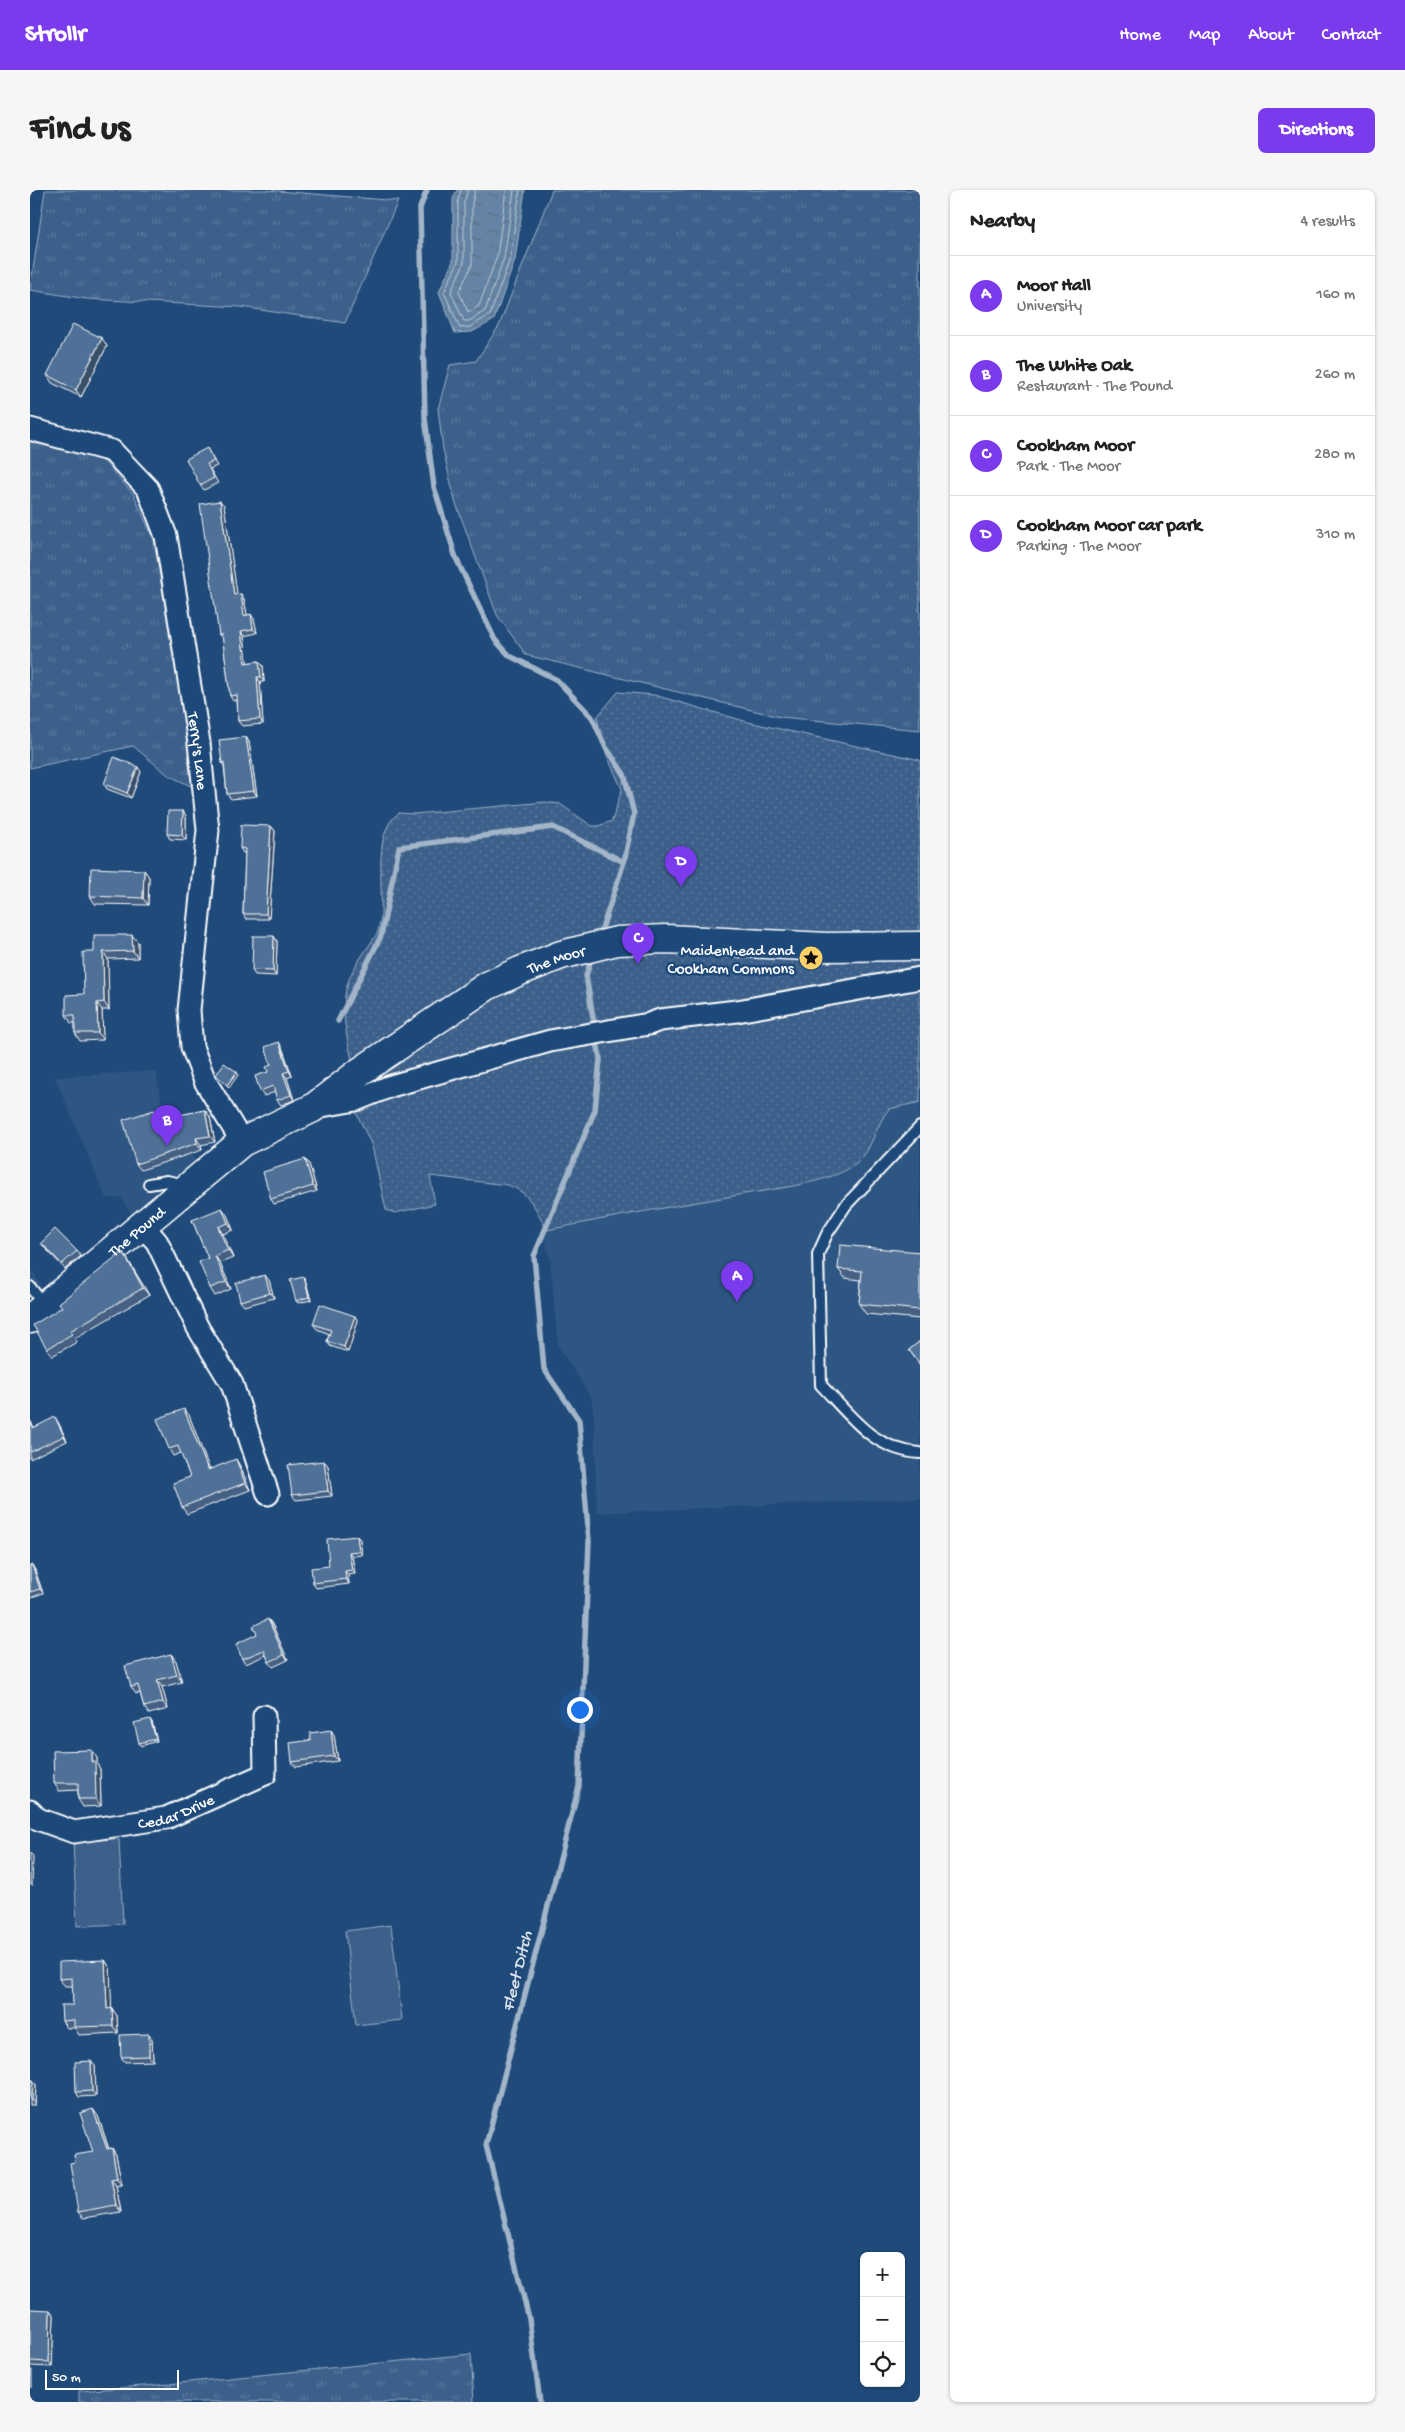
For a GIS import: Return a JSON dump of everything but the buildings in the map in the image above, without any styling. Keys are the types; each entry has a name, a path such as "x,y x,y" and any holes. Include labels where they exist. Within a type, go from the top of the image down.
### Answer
{"main road":[{"name":"The Moor","path":"242,1142 313,1108 361,1071 487,986 561,955 617,941 667,935 827,947 920,946"},
{"name":"The Pound","path":"35,1304 142,1225 242,1142"}],"street":[{"name":"Terry's Lane","path":"30,429 112,451 148,488 166,536 199,744 208,830 189,1010 192,1047 205,1081 242,1142"},
{"path":"313,1108 356,1100 391,1086 550,1041 649,1024 660,1020 737,1011 920,978"},
{"path":"142,1225 156,1242 198,1328 232,1384 268,1494"},
{"name":"Cedar Drive","path":"30,1811 38,1819 74,1832 166,1818 265,1774 264,1716"}],"lane":[{"path":"920,1127 846,1204 827,1234 818,1254 821,1385 867,1435 906,1452 920,1453"},
{"path":"149,1184 167,1181 188,1186"}],"shaded area":[{"path":"156,1071 168,1141 186,1136 198,1168 135,1220 121,1198 106,1198 55,1077"},
{"path":"920,1102 920,1498 597,1513 594,1418 591,1397 558,1346 550,1258 543,1231 830,1177 856,1164 883,1115 889,1108"},
{"path":"30,1267 41,1285 36,1289 41,1297 30,1306"}],"green space":[{"path":"45,190 266,190 398,201 345,323 241,307 87,299 30,290"},
{"path":"552,190 920,190 920,730 780,717 526,655 497,615 455,501 443,449 438,409 450,365 476,361 499,326"},
{"path":"30,442 103,460 134,495 154,540 195,788 168,775 133,746 30,768"},
{"path":"618,692 654,695 748,722 920,760 920,1102 889,1109 880,1122 866,1152 856,1164 829,1177 794,1186 547,1230 532,1203 515,1188 507,1185 430,1176 435,1204 395,1213 386,1210 372,1146 338,1074 352,1060 345,1020 344,1003 346,988 354,968 378,930 381,914 381,866 384,835 390,822 399,813 414,814 545,802 560,804 592,826 612,821 622,789 604,749 597,717"},
{"path":"119,1839 123,1924 77,1926 73,1841"},
{"path":"391,1925 402,2020 356,2025 345,1931"},
{"path":"471,2354 474,2402 79,2402 79,2391"}],"water":[{"path":"457,190 525,190 515,260 494,320 472,332 455,333 439,292 453,261 453,199"}],"waterway":[{"path":"427,190 420,208 425,418 434,487 456,558 495,640 510,656 557,680 592,717 605,746 624,774 634,814 624,862 599,938"},
{"path":"338,1021 381,936 399,847 553,827 624,862"},
{"name":"Fleet Ditch","path":"540,2402 529,2319 486,2145 579,1786 589,1541 579,1420 544,1369 534,1256 595,1110 600,1059 586,976 592,956"}],"place":[{"name":"Cookham Moor car park","path":"681,887"},
{"name":"Maidenhead and Cookham Commons","path":"811,958"},
{"name":"Cookham Moor","path":"638,964"},
{"name":"The White Oak","path":"167,1146"},
{"name":"Moor Hall","path":"737,1302"}]}
